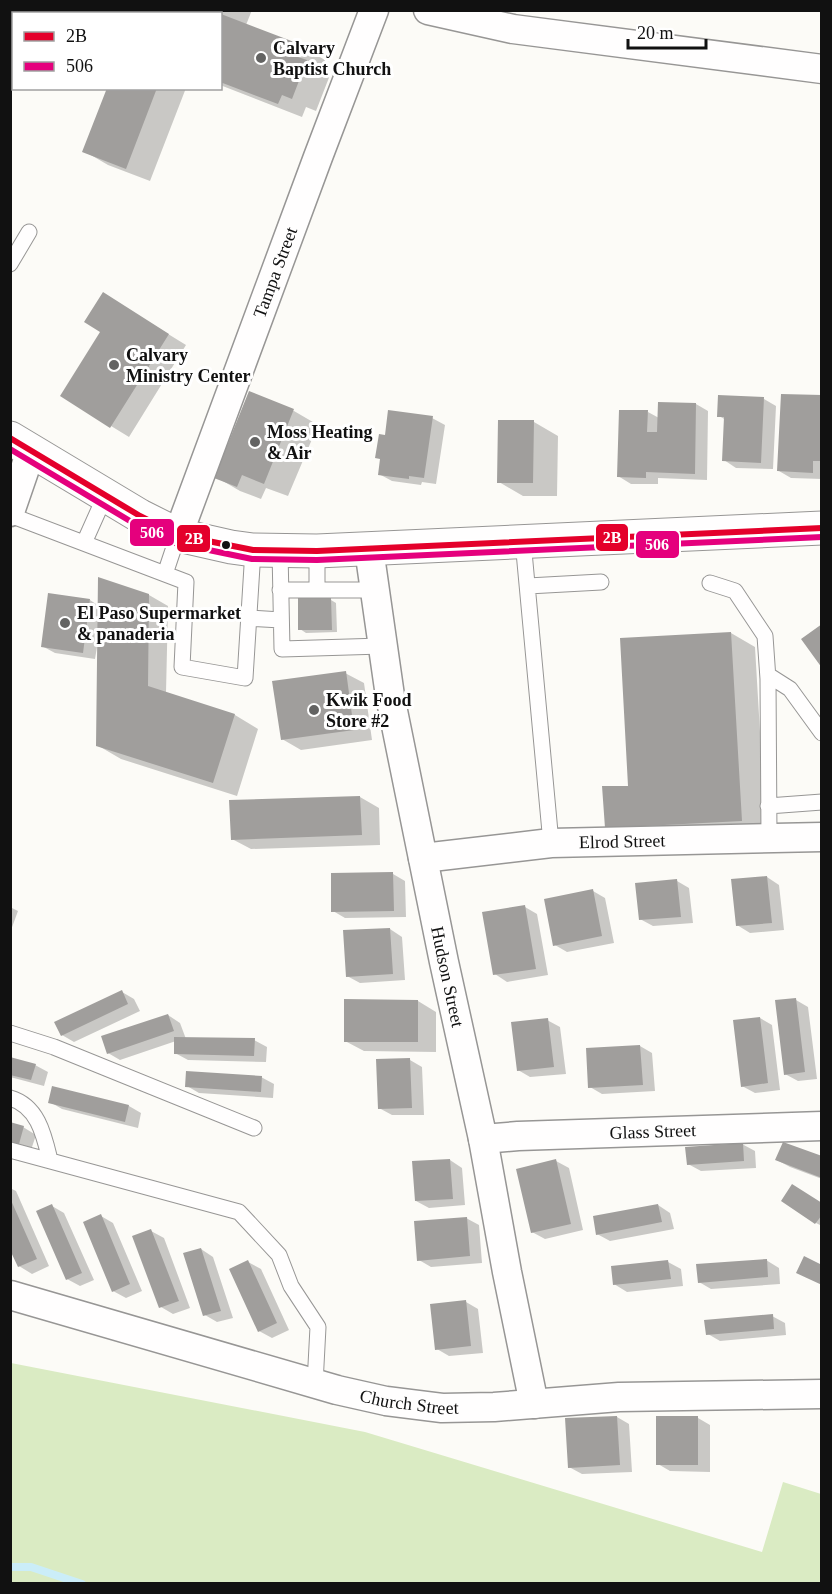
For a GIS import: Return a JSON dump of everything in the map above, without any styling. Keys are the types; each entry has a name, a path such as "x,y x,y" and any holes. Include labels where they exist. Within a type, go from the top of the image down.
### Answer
{"street":[{"name":"Tampa Street","path":"178,535 374,10"},
{"path":"428,10 513,28 822,69"},
{"path":"10,514 21,445 105,496 178,535 231,547 317,551 822,528"},
{"name":"Hudson Street","path":"369,549 390,696 444,962 483,1139 534,1404"},
{"name":"Elrod Street","path":"423,858 551,843 822,837"},
{"name":"Glass Street","path":"483,1139 822,1126"},
{"name":"Church Street","path":"10,1295 315,1384 386,1401 442,1407 494,1407 619,1397 822,1394"}],"lane":[{"path":"10,264 29,232"},
{"path":"84,543 105,496"},
{"path":"10,514 186,582 182,667 245,678 248,618 267,550"},
{"path":"165,574 178,535"},
{"path":"523,541 551,843"},
{"path":"267,550 280,590 282,649 382,646"},
{"path":"317,551 317,590"},
{"path":"528,586 601,582"},
{"path":"710,583 735,591 765,636 768,675 768,837"},
{"path":"280,590 374,590"},
{"path":"248,618 281,620"},
{"path":"768,675 790,689 822,733"},
{"path":"768,806 822,802"},
{"path":"10,1033 54,1047 254,1128"},
{"path":"10,1098 21,1101 32,1110 43,1131 50,1160"},
{"path":"10,1150 239,1212 279,1255 291,1286 318,1327 315,1384"}],"green space":[{"path":"11,1363 365,1432 762,1552 783,1482 821,1494 821,1583 11,1583"}],"building":[{"path":"10,10 74,10 73,12 12,12 12,40 10,39"},
{"name":"Calvary Baptist Church","path":"138,10 223,10 222,12 138,12"},
{"name":"Calvary Baptist Church","path":"222,14 302,45 298,57 307,60 292,99 282,95 278,104 222,83"},
{"path":"106,90 156,90 126,169 82,152"},
{"name":"Calvary Ministry Center","path":"103,292 169,334 110,428 60,396 100,332 84,322"},
{"name":"Moss Heating & Air","path":"249,391 294,409 264,484 242,475 237,487 214,478"},
{"path":"781,394 822,395 822,461 813,461 813,473 777,471"},
{"path":"718,395 764,397 761,463 722,461 724,417 717,417"},
{"path":"658,402 696,403 695,474 646,472 646,478 617,477 619,410 648,410 647,432 657,432"},
{"path":"388,410 433,416 424,478 409,476 409,479 378,475 380,459 375,458 379,434 385,435"},
{"path":"498,420 534,420 533,483 497,483"},
{"path":"98,577 149,594 148,686 235,714 213,783 96,746"},
{"name":"El Paso Supermarket & panaderia","path":"48,593 90,599 83,653 41,647"},
{"path":"298,598 331,598 332,630 298,630"},
{"path":"822,624 822,668 801,639"},
{"path":"731,632 742,821 605,828 602,786 628,786 620,638"},
{"name":"Kwik Food Store #2","path":"346,671 354,730 281,740 272,681"},
{"path":"360,796 362,835 231,840 229,800"},
{"path":"393,872 394,911 331,912 331,873"},
{"path":"767,876 772,923 736,926 731,879"},
{"path":"677,879 681,917 639,920 635,883"},
{"path":"593,889 602,936 553,946 544,899"},
{"path":"525,905 536,969 493,975 482,912"},
{"path":"390,928 393,974 346,977 343,930"},
{"path":"122,990 128,1004 61,1036 54,1022"},
{"path":"796,998 805,1072 784,1075 775,1000"},
{"path":"344,999 418,1000 418,1042 344,1042"},
{"path":"168,1014 174,1031 107,1054 101,1036"},
{"path":"760,1017 768,1083 741,1087 733,1020"},
{"path":"548,1018 554,1067 517,1071 511,1022"},
{"path":"174,1037 255,1038 254,1056 174,1054"},
{"path":"640,1045 643,1085 588,1088 586,1048"},
{"path":"10,1057 36,1064 31,1080 10,1075"},
{"path":"410,1058 412,1108 378,1109 376,1059"},
{"path":"186,1071 262,1076 261,1092 185,1087"},
{"path":"52,1086 129,1105 125,1122 48,1103"},
{"path":"10,1122 24,1126 19,1144 10,1142"},
{"path":"783,1142 822,1156 822,1178 775,1160"},
{"path":"743,1143 744,1161 687,1165 685,1147"},
{"path":"450,1159 453,1199 415,1201 412,1161"},
{"path":"556,1159 571,1224 531,1233 516,1169"},
{"path":"792,1184 822,1203 822,1215 815,1224 781,1201"},
{"path":"10,1198 37,1259 18,1267 10,1250"},
{"path":"52,1204 82,1273 66,1280 36,1211"},
{"path":"658,1204 662,1222 596,1235 593,1216"},
{"path":"101,1214 130,1284 112,1292 83,1222"},
{"path":"467,1217 470,1256 417,1261 414,1221"},
{"path":"151,1229 179,1301 159,1308 132,1236"},
{"path":"201,1248 221,1311 203,1316 183,1253"},
{"path":"804,1256 822,1265 822,1285 796,1273"},
{"path":"767,1259 768,1277 698,1283 696,1264"},
{"path":"248,1260 277,1323 258,1332 229,1269"},
{"path":"668,1260 671,1279 613,1285 611,1266"},
{"path":"466,1300 471,1346 435,1350 430,1304"},
{"path":"773,1314 774,1329 706,1335 704,1320"},
{"path":"617,1416 620,1465 568,1468 565,1418"},
{"path":"656,1416 698,1416 698,1465 656,1465"}],"waterway":[{"path":"10,1567 31,1567 82,1584"}],"transit line":[{"name":"2B","path":"10,438 140,516 178,535 253,550 317,551 822,528"},
{"name":"506","path":"10,449 135,524 175,543 252,559 317,560 822,537"}],"place":[{"name":"Calvary Baptist Church","path":"261,58"},
{"name":"Calvary Ministry Center","path":"114,365"},
{"name":"Moss Heating & Air","path":"255,442"},
{"name":"El Paso Supermarket & panaderia","path":"65,623"},
{"name":"Kwik Food Store #2","path":"314,710"}]}
